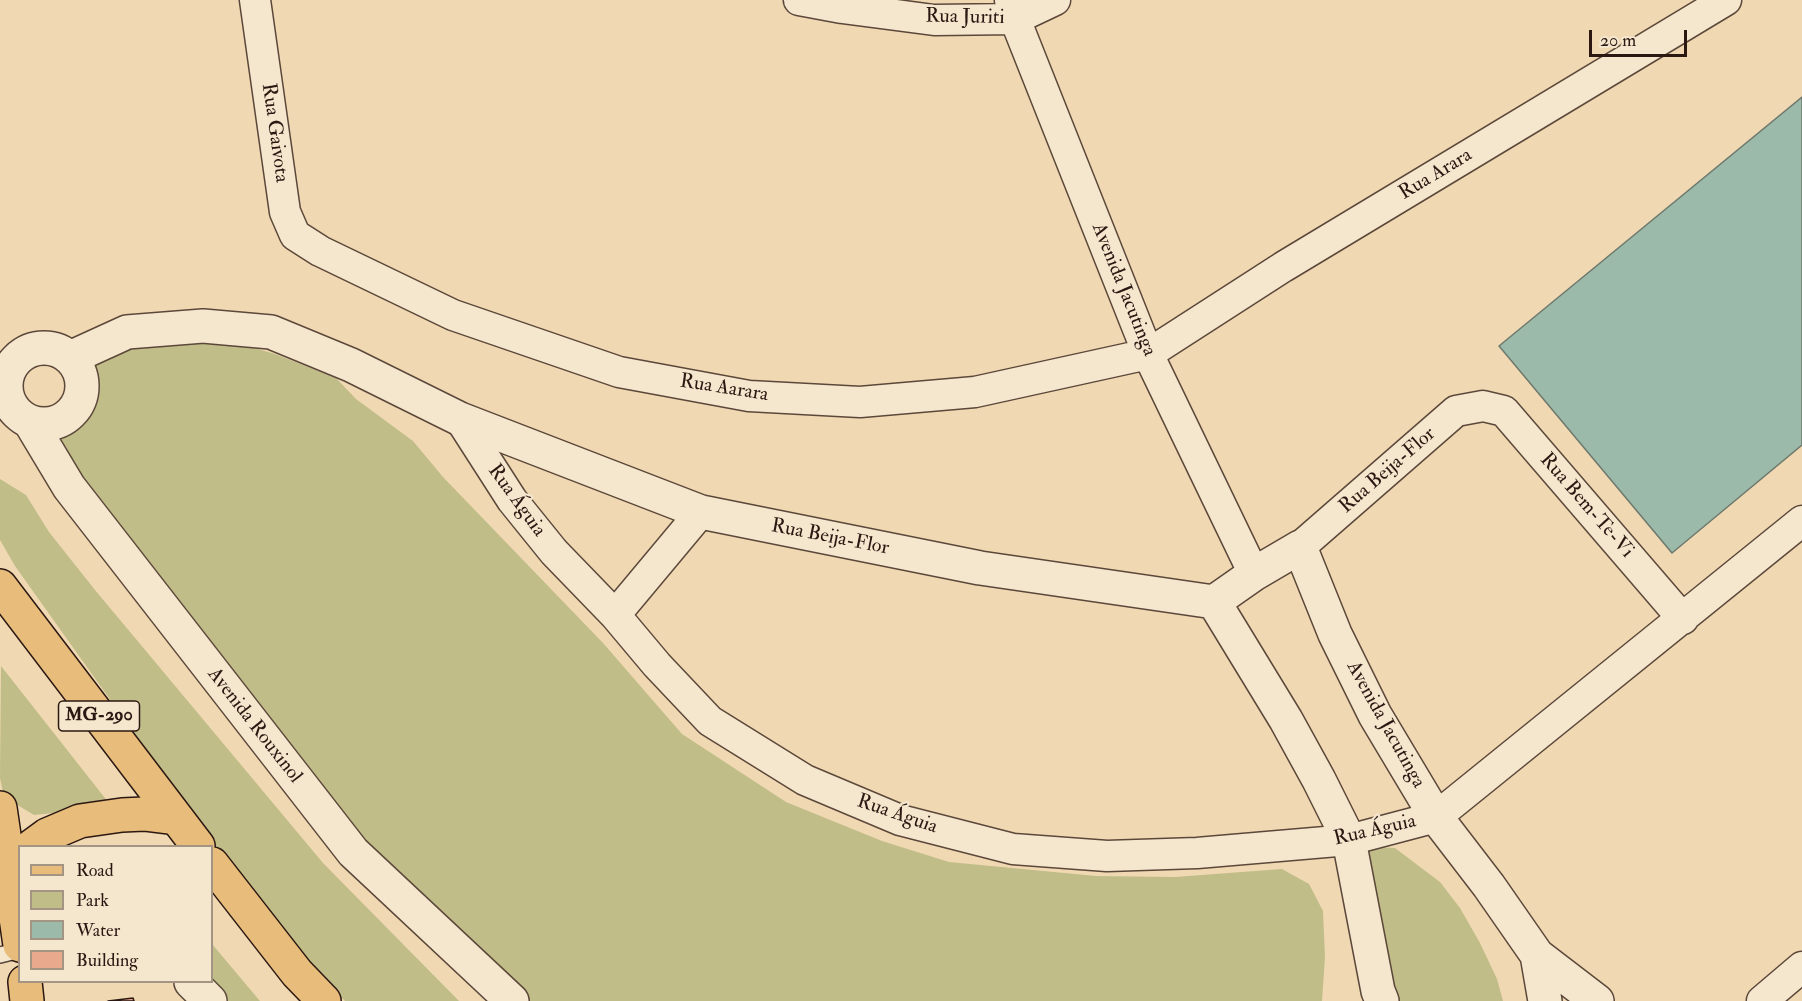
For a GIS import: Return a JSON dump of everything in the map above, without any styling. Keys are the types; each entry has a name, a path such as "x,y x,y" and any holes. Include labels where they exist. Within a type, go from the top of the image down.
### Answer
{"main road":[{"name":"MG-290","path":"0,586 197,845"},
{"path":"0,807 29,845"},
{"path":"41,845 80,821 144,814 176,818"},
{"path":"213,865 297,973 324,1001"},
{"path":"25,983 27,1001"}],"street":[{"name":"Rua Gaivota","path":"255,0 285,212 295,235 320,251"},
{"name":"Rua Juriti","path":"800,0 934,20 1013,10 1055,0"},
{"name":"Rua Arara","path":"1148,354 1282,267 1726,0"},
{"name":"Avenida Jacutinga","path":"1013,10 1148,354 1254,574"},
{"name":"Rua Aarara","path":"320,251 453,315 619,372 749,396 860,402 975,392 1148,354"},
{"path":"70,358 127,332 203,326 271,332 351,364 460,419"},
{"path":"36,348 54,349 70,358 80,372 82,390 76,407 64,419 48,424 14,414 6,388 4,371 20,356 36,348"},
{"name":"Rua Beija-Flor","path":"1300,548 1456,411 1483,405"},
{"name":"Rua Bem-Te-Vi","path":"1483,405 1504,411 1683,619"},
{"name":"Avenida Rouxinol","path":"14,414 353,852 512,1001"},
{"name":"Rua Beija-Flor","path":"460,419 701,512 981,568 1214,602"},
{"name":"Rua Águia","path":"460,419 512,500 554,552 615,615 657,665 710,721 805,780 900,820 1013,849 1107,856 1197,854 1349,840 1436,817 1802,521"},
{"path":"615,615 701,512"},
{"name":"Avenida Jacutinga","path":"1300,548 1335,634 1370,704 1436,817 1489,886 1537,955 1545,1001"},
{"path":"1300,548 1254,574 1214,602 1286,720 1349,840 1378,998"},
{"path":"1537,955 1597,1001"},
{"path":"1762,1001 1802,967"},
{"path":"174,983 182,1001"},
{"path":"193,983 210,1001"}],"lane":[{"path":"0,955 18,950"}],"green space":[{"path":"151,341 234,342 275,354 336,378 356,399 413,441 443,477 603,643 682,734 786,802 882,841 949,862 1096,876 1175,877 1282,869 1309,884 1323,911 1325,957 1322,1001 525,1001 379,859 56,450 58,429 80,375 97,359"},
{"path":"0,479 26,495 49,532 95,590 323,863 459,1001 345,1001 326,983 235,875 15,566 0,540"},
{"path":"1,666 112,807 34,815 3,792 0,778"},
{"path":"1373,847 1395,848 1440,882 1460,908 1480,943 1497,979 1503,1001 1368,1001 1360,866"},
{"path":"213,945 260,1001 223,1001 213,983"}],"water":[{"path":"1802,97 1802,445 1672,553 1499,346"}],"building":[{"path":"133,998 134,1001 108,1001"}]}
